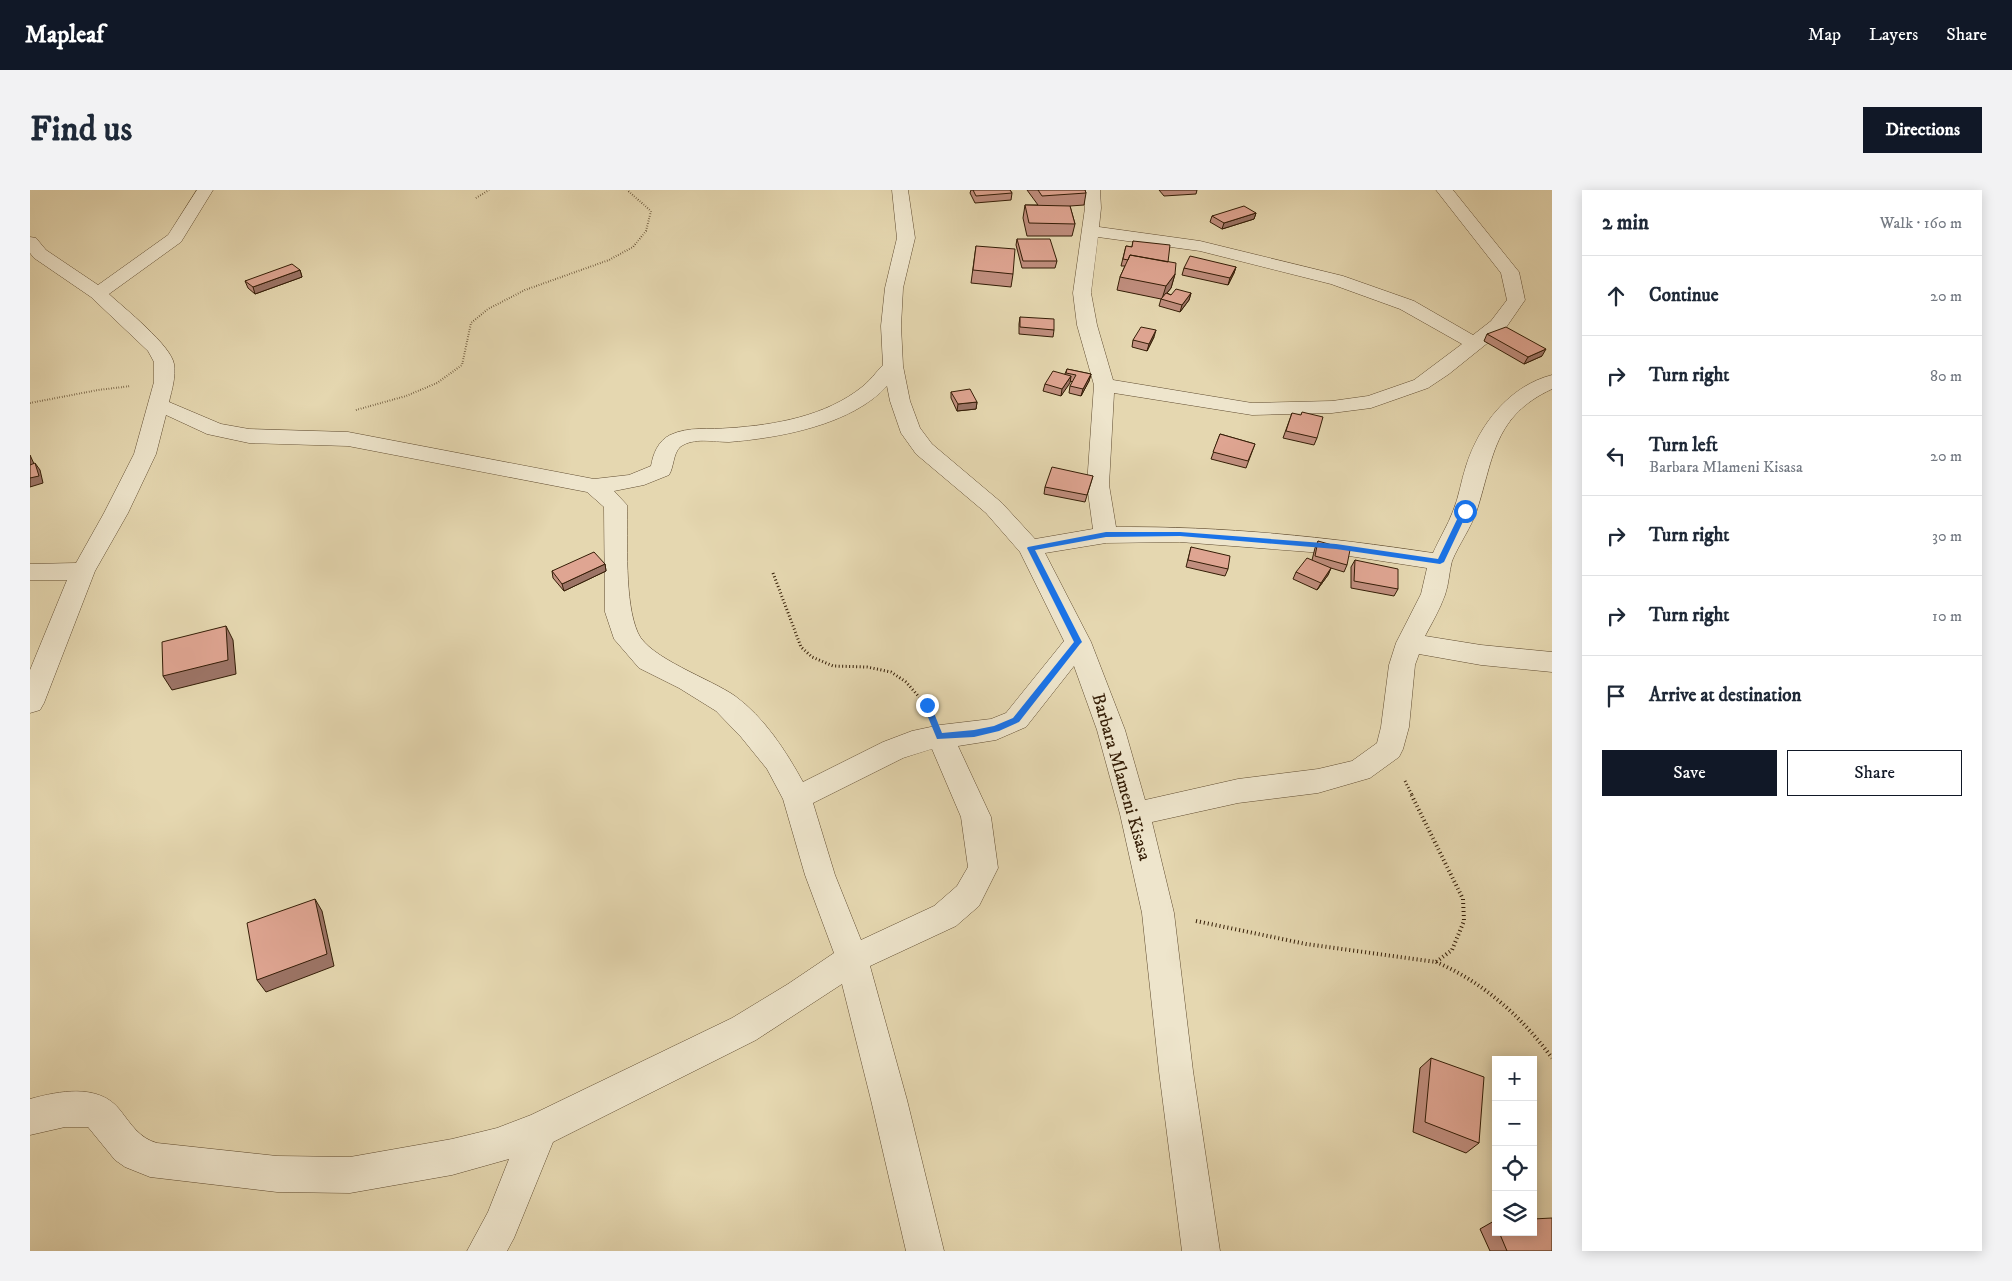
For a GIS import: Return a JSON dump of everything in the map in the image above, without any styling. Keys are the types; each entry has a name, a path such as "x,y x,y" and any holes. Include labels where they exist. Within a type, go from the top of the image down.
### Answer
{"street":[{"path":"98,293 174,238 205,190"},
{"name":"Barbara Mlameni Kisasa","path":"900,190 906,238 894,288 891,326 893,366 900,401 909,428 924,449 994,508 1030,548 1078,642 1111,730 1136,814 1158,913 1176,1071 1201,1251"},
{"path":"1092,190 1093,208 1082,293 1087,324 1104,385 1098,485 1106,535"},
{"path":"1104,385 1252,409 1332,407 1371,402 1421,384 1442,370 1498,325 1516,300 1510,272 1444,190"},
{"path":"1089,231 1167,240 1200,246 1337,280 1407,305 1475,344"},
{"path":"30,242 40,254 98,293 156,348 164,362 164,382 145,454 116,513 83,571 30,703"},
{"path":"157,404 215,428 249,436 348,439 594,486 636,481 661,470 665,450 679,439 691,436 728,435 778,429 817,419 842,408 869,392 893,366"},
{"path":"1136,814 1229,793 1318,781 1360,770 1389,748 1395,727 1402,665 1409,643 1433,594 1440,562 1465,511 1477,465 1490,433 1507,411 1528,392 1552,381"},
{"path":"594,486 615,505 618,612 626,639 648,661 688,681 726,704 751,729 777,761 797,798 820,874 852,958 890,1100 925,1251"},
{"path":"1030,548 1106,535 1200,535 1336,546 1440,562"},
{"path":"30,572 83,571"},
{"path":"797,798 893,750 922,739 996,729 1016,720 1078,642"},
{"path":"1409,643 1480,655 1552,662"},
{"path":"30,1116 64,1110 87,1109 99,1114 132,1152 144,1158 277,1174 350,1175 452,1157 497,1146 540,1129 744,1029 800,995 852,958 945,916 968,896 983,868 976,818 940,736"},
{"path":"486,1251 501,1225 540,1129"}],"path":[{"path":"476,198 489,190"},
{"path":"355,410 406,396 437,383 462,365 471,323 488,309 525,290 609,260 633,247 646,231 651,211 628,190"},
{"path":"30,403 98,390 164,382"},
{"path":"773,573 801,647 809,656 824,664 843,668 865,668 890,672 906,680 927,705 940,736"},
{"path":"1389,748 1463,899 1464,921 1452,950 1436,962"},
{"path":"1158,913 1306,944 1436,962 1471,979 1504,1006 1546,1048 1552,1058"}],"building":[{"path":"973,190 1010,190 1012,193 976,196"},
{"path":"1038,190 1085,190 1086,193 1042,196"},
{"path":"1025,205 1070,206 1075,224 1029,223"},
{"path":"1244,206 1256,213 1224,223 1212,216"},
{"path":"1017,239 1050,239 1057,261 1023,261"},
{"path":"1133,241 1170,245 1168,262 1130,255 1128,260 1123,259 1126,246 1132,247"},
{"path":"976,246 1015,249 1013,274 973,270"},
{"path":"1130,255 1176,263 1175,274 1166,286 1120,277"},
{"path":"1190,256 1236,267 1230,278 1184,268"},
{"path":"292,264 300,270 253,287 245,281"},
{"path":"1176,289 1191,293 1182,305 1161,299 1166,293 1171,295"},
{"path":"1020,317 1054,319 1054,330 1020,327"},
{"path":"1141,327 1156,330 1149,344 1133,340"},
{"path":"1506,327 1546,349 1528,357 1487,334"},
{"path":"1067,369 1091,374 1083,389 1070,386 1076,375 1066,373"},
{"path":"1053,371 1071,376 1062,389 1045,384"},
{"path":"970,389 977,402 958,404 951,392"},
{"path":"1302,412 1323,417 1317,438 1286,431 1292,413 1301,415"},
{"path":"1220,434 1255,444 1248,461 1213,452"},
{"path":"35,463 39,476 30,478 30,465"},
{"path":"1052,467 1093,476 1087,495 1045,487"},
{"path":"1318,541 1350,550 1347,565 1315,556"},
{"path":"1191,547 1230,556 1228,569 1188,560"},
{"path":"594,552 605,564 562,584 552,571"},
{"path":"1307,558 1331,568 1321,583 1296,572"},
{"path":"1355,560 1398,569 1398,589 1354,581"},
{"path":"226,626 228,660 163,676 162,642"},
{"path":"315,899 327,954 257,980 247,923"},
{"path":"1431,1058 1484,1077 1479,1143 1425,1122"},
{"path":"1552,1218 1552,1251 1507,1251 1501,1236 1537,1236 1537,1219"}],"route":[{"path":"927,705 940,736 996,729 1016,720 1078,642 1030,548 1106,535 1180,534 1336,546 1440,562 1465,511"}]}
